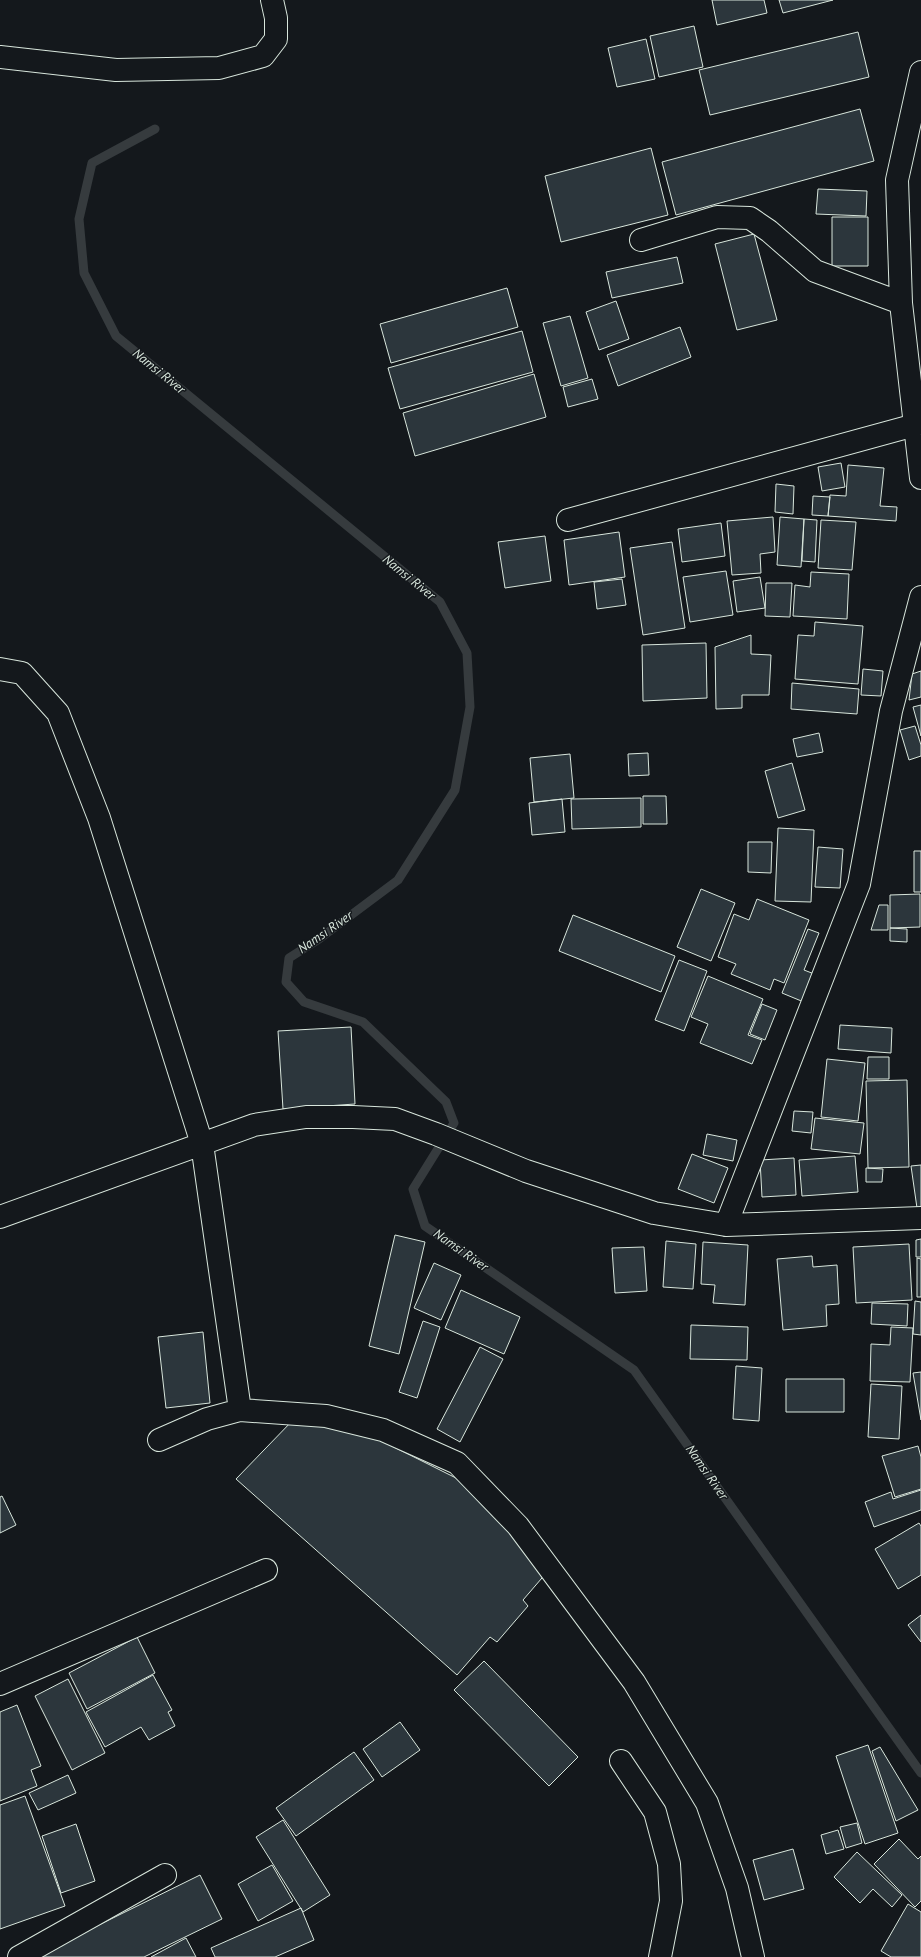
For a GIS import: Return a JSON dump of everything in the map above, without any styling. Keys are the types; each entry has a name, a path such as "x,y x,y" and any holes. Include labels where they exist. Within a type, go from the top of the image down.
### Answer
{"street":[{"path":"0,57 116,70 219,68 263,56 276,39 276,18 272,0"},
{"path":"921,72 897,180 901,303 921,478"},
{"path":"641,240 717,217 750,218 769,231 815,271 901,303"},
{"path":"568,520 916,425"},
{"path":"726,1225 859,884 891,711 921,597"},
{"path":"0,669 22,673 58,713 99,818 202,1144 240,1410"},
{"path":"0,1217 254,1125 306,1117 395,1119 465,1145 526,1171 654,1213 726,1225 921,1218"},
{"path":"158,1440 207,1419 240,1410 326,1416 383,1430 457,1463 518,1526 634,1682 707,1803 736,1888 753,1957"},
{"path":"0,1684 266,1570"},
{"path":"620,1761 655,1812 670,1864 671,1901 660,1957"},
{"path":"19,1957 165,1875"}],"building":[{"path":"712,0 764,0 767,13 717,25"},
{"path":"779,0 833,0 783,13"},
{"path":"694,26 703,67 659,77 650,36"},
{"path":"858,32 869,77 710,115 699,70"},
{"path":"646,39 655,79 617,87 608,48"},
{"path":"860,109 874,161 676,215 662,162"},
{"path":"651,148 668,215 561,242 545,176"},
{"path":"818,189 867,191 866,216 816,214"},
{"path":"832,217 868,217 868,266 832,266"},
{"path":"754,234 777,320 737,330 715,244"},
{"path":"677,257 683,283 612,298 606,272"},
{"path":"507,288 518,327 391,363 380,324"},
{"path":"616,301 629,339 599,350 586,312"},
{"path":"570,316 588,378 561,386 543,323"},
{"path":"680,327 691,357 618,386 607,355"},
{"path":"522,331 533,372 400,409 388,368"},
{"path":"534,374 546,417 415,456 403,413"},
{"path":"592,379 598,399 568,407 563,387"},
{"path":"841,463 845,487 822,491 818,467"},
{"path":"848,465 884,468 880,506 897,507 896,521 828,516 830,495 846,496"},
{"path":"776,484 794,486 793,514 775,512"},
{"path":"813,496 830,497 828,516 812,515"},
{"path":"773,517 775,552 760,554 761,573 732,575 727,521"},
{"path":"780,517 804,519 801,567 777,565"},
{"path":"804,519 817,520 815,562 802,561"},
{"path":"821,520 856,522 852,570 818,568"},
{"path":"721,523 725,556 682,562 678,529"},
{"path":"619,532 625,577 569,585 564,540"},
{"path":"545,536 551,581 505,588 498,542"},
{"path":"672,542 685,628 643,635 630,548"},
{"path":"726,571 733,615 690,622 683,577"},
{"path":"811,572 849,574 847,619 793,616 795,585 810,587"},
{"path":"760,577 765,608 737,612 733,581"},
{"path":"622,579 626,605 597,609 594,582"},
{"path":"766,583 792,583 790,617 765,616"},
{"path":"815,622 863,626 858,684 795,679 798,635 814,636"},
{"path":"751,635 751,654 771,655 769,695 742,695 742,708 716,709 715,647"},
{"path":"706,643 707,698 643,701 642,645"},
{"path":"863,669 883,671 881,696 861,695"},
{"path":"921,671 921,697 909,700 912,674"},
{"path":"792,683 859,689 857,714 791,709"},
{"path":"921,705 921,736 913,707"},
{"path":"915,726 921,745 921,756 909,760 900,730"},
{"path":"819,733 823,752 797,757 793,739"},
{"path":"648,753 649,775 629,776 628,754"},
{"path":"570,754 574,798 534,802 530,758"},
{"path":"792,763 805,810 778,818 765,771"},
{"path":"643,796 666,796 667,824 643,824"},
{"path":"641,798 641,827 572,829 571,799"},
{"path":"562,799 565,832 532,835 529,803"},
{"path":"778,828 814,830 811,902 775,901"},
{"path":"748,842 772,842 771,873 748,872"},
{"path":"818,847 843,849 840,888 815,887"},
{"path":"914,851 921,851 921,892 914,892"},
{"path":"701,889 735,903 711,961 677,947"},
{"path":"920,894 920,927 890,928 890,895"},
{"path":"757,899 809,920 784,983 774,979 770,990 731,974 736,964 718,957 734,914 749,920"},
{"path":"879,905 888,905 888,930 871,930"},
{"path":"573,915 675,956 661,992 559,951"},
{"path":"890,928 907,929 907,942 890,941"},
{"path":"808,929 819,933 804,970 822,977 811,1005 782,993"},
{"path":"679,960 707,971 684,1031 655,1020"},
{"path":"708,976 763,999 748,1035 762,1040 752,1064 700,1043 708,1024 691,1017"},
{"path":"762,1004 777,1010 765,1040 750,1034"},
{"path":"840,1025 892,1028 891,1053 838,1049"},
{"path":"351,1027 355,1104 283,1109 278,1031"},
{"path":"868,1057 889,1057 889,1079 867,1079"},
{"path":"827,1059 865,1063 858,1121 821,1117"},
{"path":"907,1080 909,1167 868,1168 866,1081"},
{"path":"794,1111 813,1112 811,1133 792,1131"},
{"path":"815,1118 864,1123 860,1154 811,1149"},
{"path":"707,1134 737,1140 733,1161 703,1155"},
{"path":"692,1154 728,1168 714,1203 678,1189"},
{"path":"855,1156 858,1192 802,1196 799,1160"},
{"path":"794,1158 796,1195 762,1197 760,1160"},
{"path":"921,1165 921,1207 917,1208 911,1166"},
{"path":"866,1168 883,1169 882,1182 866,1182"},
{"path":"395,1235 425,1242 399,1354 369,1346"},
{"path":"921,1239 921,1257 916,1257 916,1240"},
{"path":"666,1241 696,1244 693,1289 663,1287"},
{"path":"703,1242 748,1245 745,1305 713,1303 715,1285 701,1284"},
{"path":"909,1244 912,1300 856,1303 853,1247"},
{"path":"644,1247 647,1291 615,1293 612,1248"},
{"path":"812,1256 813,1267 837,1265 839,1304 826,1305 827,1326 783,1330 777,1259"},
{"path":"917,1258 921,1259 921,1297 917,1297"},
{"path":"434,1263 461,1275 441,1320 414,1308"},
{"path":"461,1290 520,1317 504,1354 445,1328"},
{"path":"915,1301 921,1302 921,1335 913,1334"},
{"path":"872,1303 908,1304 907,1326 871,1324"},
{"path":"423,1321 440,1327 417,1398 399,1392"},
{"path":"691,1325 748,1327 747,1360 690,1359"},
{"path":"891,1327 913,1328 910,1382 870,1381 871,1344 890,1345"},
{"path":"203,1332 210,1403 166,1408 158,1337"},
{"path":"480,1347 503,1359 460,1442 437,1429"},
{"path":"736,1366 762,1368 759,1421 733,1419"},
{"path":"921,1372 921,1420 913,1373"},
{"path":"786,1379 844,1379 844,1412 786,1412"},
{"path":"871,1384 902,1386 899,1439 868,1437"},
{"path":"294,1419 352,1426 458,1479 554,1564 523,1600 528,1606 497,1642 490,1637 457,1675 236,1479"},
{"path":"918,1446 921,1457 921,1489 895,1497 882,1456"},
{"path":"921,1490 921,1510 874,1527 865,1502 891,1492 893,1499"},
{"path":"2,1496 16,1525 0,1533 0,1497"},
{"path":"919,1523 921,1526 921,1575 898,1589 875,1549"},
{"path":"921,1615 921,1642 908,1625"},
{"path":"137,1637 155,1673 87,1709 69,1673"},
{"path":"484,1661 578,1757 549,1786 454,1690"},
{"path":"153,1675 172,1710 168,1712 175,1726 149,1740 141,1727 105,1747 86,1712"},
{"path":"68,1679 105,1753 72,1770 35,1696"},
{"path":"17,1705 41,1766 31,1770 37,1786 0,1801 0,1712"},
{"path":"400,1722 420,1750 382,1777 363,1749"},
{"path":"868,1745 898,1833 865,1844 836,1756"},
{"path":"880,1747 918,1810 896,1821 872,1751"},
{"path":"354,1752 374,1780 296,1836 276,1808"},
{"path":"68,1775 76,1793 38,1810 29,1793"},
{"path":"25,1796 65,1906 0,1929 0,1805"},
{"path":"283,1820 330,1895 303,1912 256,1837"},
{"path":"857,1823 862,1843 846,1848 840,1827"},
{"path":"76,1824 95,1881 61,1893 42,1836"},
{"path":"838,1830 844,1849 826,1854 821,1835"},
{"path":"899,1839 918,1859 921,1856 921,1901 915,1907 874,1864"},
{"path":"793,1849 804,1889 764,1900 753,1860"},
{"path":"857,1852 902,1895 892,1907 873,1889 860,1903 834,1877"},
{"path":"272,1865 293,1901 258,1921 238,1884"},
{"path":"200,1875 222,1919 144,1957 42,1957 40,1954"},
{"path":"908,1904 921,1912 921,1957 891,1957 881,1951"},
{"path":"301,1908 314,1940 275,1957 215,1957 211,1948"},
{"path":"186,1938 196,1957 151,1957"}],"waterway":[{"name":"Namsi River","path":"155,129 92,163 79,219 84,273 116,336 440,602 467,653 470,707 455,790 398,880 319,939 289,958 286,982 304,1002 363,1022 446,1102 454,1123 413,1189 425,1226 634,1370 921,1773"}]}
